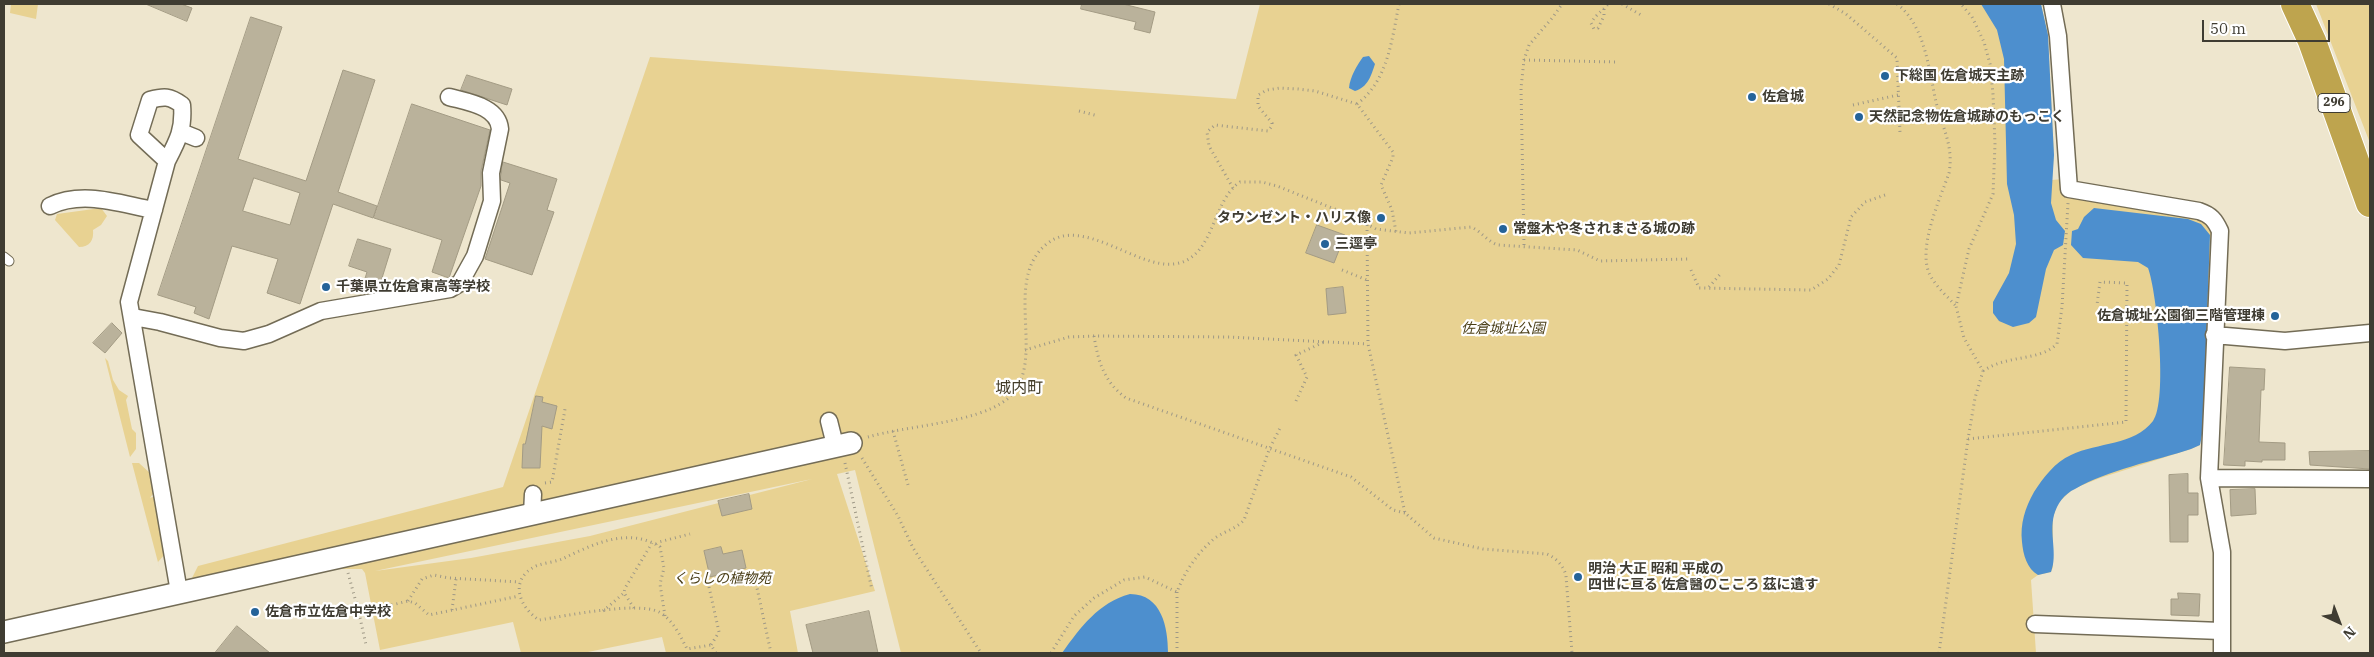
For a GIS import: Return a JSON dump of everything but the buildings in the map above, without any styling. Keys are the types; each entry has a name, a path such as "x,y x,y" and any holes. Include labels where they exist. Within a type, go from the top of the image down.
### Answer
{"highway":[{"name":"296","path":"2295,4 2312,41 2370,203"}],"street":[{"path":"2052,4 2058,36 2069,189 2209,214 2216,222 2220,231 2209,478 2222,552 2222,653"},
{"path":"167,161 139,135 150,100 163,96 172,98 182,105 184,123 167,161 129,302 179,592"},
{"path":"133,317 220,338 244,341 269,334 321,311 450,289 460,283 475,256 492,201 491,173 500,122 489,110 449,97"},
{"path":"180,132 196,138"},
{"path":"50,206 63,199 88,197 154,210"},
{"path":"2214,335 2285,341 2370,333"},
{"path":"4,632 343,554 534,497 842,444 829,420"},
{"path":"2209,478 2370,479"},
{"path":"2035,624 2222,631"}],"path":[{"path":"1357,104 1374,87 1385,67 1400,4"},
{"path":"1524,245 1521,88 1524,60 1529,45 1562,4"},
{"path":"1604,8 1604,16 1598,28 1594,29 1591,23 1598,11 1608,4"},
{"path":"1622,4 1641,15"},
{"path":"1829,4 1846,14 1897,58 1900,133"},
{"path":"1897,4 1914,25 1922,42 1936,103 1950,146 1952,160 1925,252 1929,273 1935,284 1956,306"},
{"path":"1961,4 1972,17 1984,42 1990,64 1995,144 1993,194 1969,249 1956,306 1964,338 1984,372"},
{"path":"1524,60 1616,62"},
{"path":"1233,188 1208,146 1207,132 1215,125 1263,131 1271,129 1272,123 1258,106 1258,94 1280,88 1298,88 1357,104 1393,152 1394,158 1381,186 1392,210 1396,232"},
{"path":"1853,105 1898,94"},
{"path":"1079,111 1098,116"},
{"path":"842,444 893,431 976,414 1006,400 1016,389 1022,377 1028,271 1034,255 1049,242 1056,238 1075,236 1092,239 1122,249 1145,260 1173,264 1185,262 1203,243 1233,188 1240,182 1262,182 1347,214 1366,225 1396,232 1409,233 1471,227 1478,230 1493,243 1577,250 1600,261 1688,259"},
{"path":"1939,653 1948,575 1975,398 1984,372 2004,361 2046,353 2057,344 2062,307 2069,189"},
{"path":"1691,270 1699,288 1811,290 1828,279 1839,265 1851,217 1865,202 1885,195"},
{"path":"1366,225 1368,344 1405,513"},
{"path":"1342,270 1367,280"},
{"path":"1708,288 1722,272"},
{"path":"1968,439 2126,422 2127,283 2100,282 2097,305"},
{"path":"1025,350 1069,337 1094,336 1230,337 1368,344"},
{"path":"1094,336 1099,362 1104,374 1108,381 1126,398 1269,450 1351,477 1393,510 1405,513 1434,538 1483,549 1547,554 1554,557 1565,570 1572,653"},
{"path":"1296,401 1307,377 1296,355 1325,342"},
{"path":"534,497 552,482 565,409"},
{"path":"1177,653 1177,592 1181,580 1200,552 1216,538 1238,526 1244,520 1269,450 1281,426"},
{"path":"893,431 908,485"},
{"path":"842,444 872,590"},
{"path":"842,444 898,516 913,548 981,653"},
{"path":"602,612 624,594 632,576 654,544 690,534"},
{"path":"664,616 660,584 664,568 660,547 640,539 606,539 552,563 538,566 527,572 520,582 519,596 525,606 539,620 634,608 657,611 674,625 687,649 711,645 719,632 709,587"},
{"path":"343,554 366,645"},
{"path":"754,574 770,653"},
{"path":"408,602 422,579 434,575 456,579 520,582"},
{"path":"1051,653 1074,616 1094,598 1124,580 1145,577 1177,592"},
{"path":"452,610 456,579"},
{"path":"624,594 634,608"},
{"path":"359,613 408,602 414,603 429,615 519,596"},
{"path":"711,645 716,653"}],"green space":[{"path":"11,4 38,4 36,19 10,13"},
{"name":"佐倉城址公園","path":"1260,4 2041,4 2048,35 2054,155 2052,180 2063,179 2065,198 2103,202 2207,221 2219,229 2200,445 2100,478 2073,489 2058,503 2053,517 2053,567 2051,572 2038,575 2031,580 2036,653 901,653 855,470 837,474 875,591 790,611 798,653 666,653 662,637 583,653 521,653 513,622 380,650 365,573 362,569 321,569 180,602 198,566 503,487 650,57 1236,99","holes":["812,479 590,536 471,558 375,571"]},
{"path":"2316,4 2370,4 2370,143"},
{"path":"101,208 107,216 101,225 93,230 93,237 89,244 83,247 79,247 55,220 57,214"},
{"path":"105,358 108,361 113,380 119,390 128,396 126,400 132,429 136,433 136,449 130,457"},
{"path":"132,463 139,463 151,474 150,478 155,491 150,498 155,496 165,554 158,562 160,570"}],"water":[{"path":"1981,4 2041,4 2048,35 2054,155 2051,203 2056,220 2065,231 2063,245 2054,250 2046,269 2036,317 2029,323 2013,327 1999,321 1993,313 1993,302 2009,273 2016,244 2014,215 2007,184 2004,59 1997,30"},
{"path":"1369,56 1375,64 1368,80 1363,87 1355,91 1349,88 1352,75 1358,64 1363,57"},
{"path":"2094,208 2188,219 2201,224 2210,235 2203,430 2200,445 2102,476 2067,494 2059,503 2054,515 2052,529 2054,558 2051,572 2038,575 2028,565 2022,542 2022,529 2028,504 2041,481 2055,466 2071,455 2126,439 2145,429 2153,421 2160,392 2160,346 2155,299 2148,268 2138,262 2083,258 2071,245 2072,231 2078,229 2084,217"},
{"path":"1130,594 1141,596 1156,606 1161,614 1167,633 1168,653 1062,653 1083,625 1099,610 1109,603"}],"place":[{"name":"下総国 佐倉城天主跡","path":"1885,76"},
{"name":"佐倉城","path":"1752,97"},
{"name":"天然記念物佐倉城跡のもっこく","path":"1859,117"},
{"name":"タウンゼント・ハリス像","path":"1381,218"},
{"name":"常盤木や冬されまさる城の跡","path":"1503,229"},
{"name":"三逕亭","path":"1325,244"},
{"name":"千葉県立佐倉東高等学校","path":"326,287"},
{"name":"佐倉城址公園御三階管理棟","path":"2275,316"},
{"name":"明治 大正 昭和 平成の 四世に亘る 佐倉醫のこころ 茲に遺す","path":"1578,577"},
{"name":"佐倉市立佐倉中学校","path":"255,612"}],"district":[{"name":"城内町","path":"1019,388"}],"park label":[{"name":"くらしの植物苑","path":"722,579"}]}
